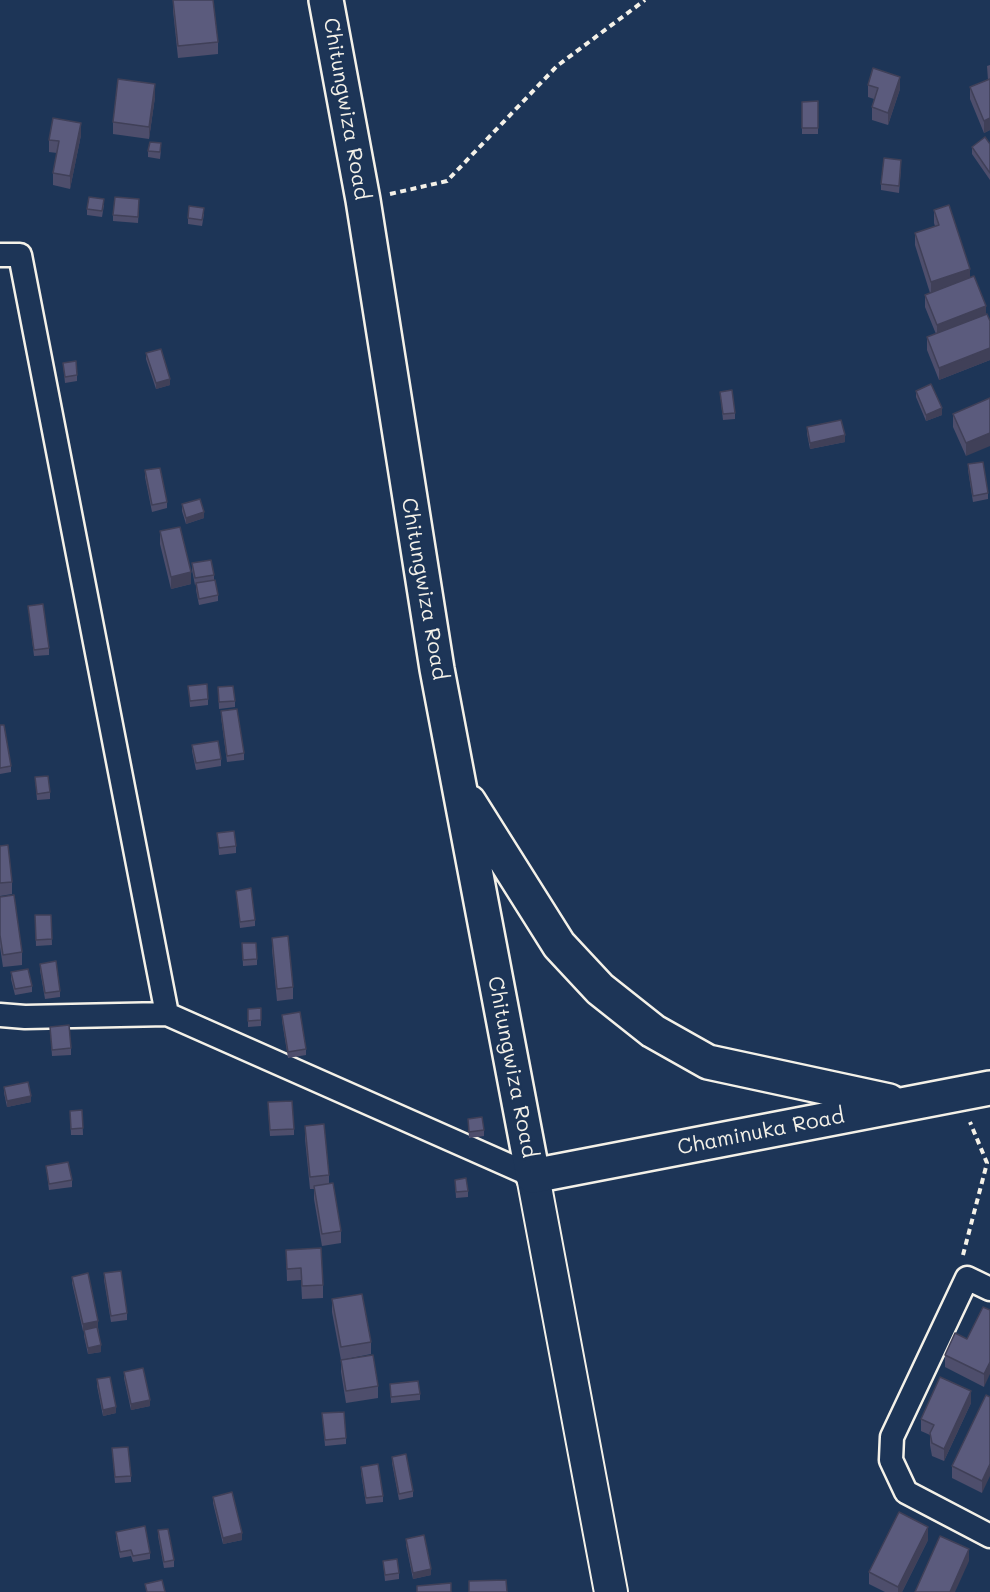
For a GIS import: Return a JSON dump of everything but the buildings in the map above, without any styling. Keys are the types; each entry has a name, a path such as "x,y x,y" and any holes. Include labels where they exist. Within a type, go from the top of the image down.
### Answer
{"main road":[{"name":"Chitungwiza Road","path":"326,0 363,200 410,513 457,784 533,1176"},
{"path":"457,784 559,945 600,989 653,1031 708,1062 770,1078 906,1105"},
{"name":"Chaminuka Road","path":"533,1176 974,1090"},
{"path":"533,1176 611,1592"}],"street":[{"path":"0,255 20,255 166,1014"},
{"path":"0,1015 25,1017 166,1014 533,1176"},
{"path":"990,1289 967,1278 892,1437 891,1460 906,1492 990,1536"}],"path":[{"path":"363,200 447,181 557,66 645,0"},
{"path":"967,1278 962,1250 987,1163 974,1090"}]}
